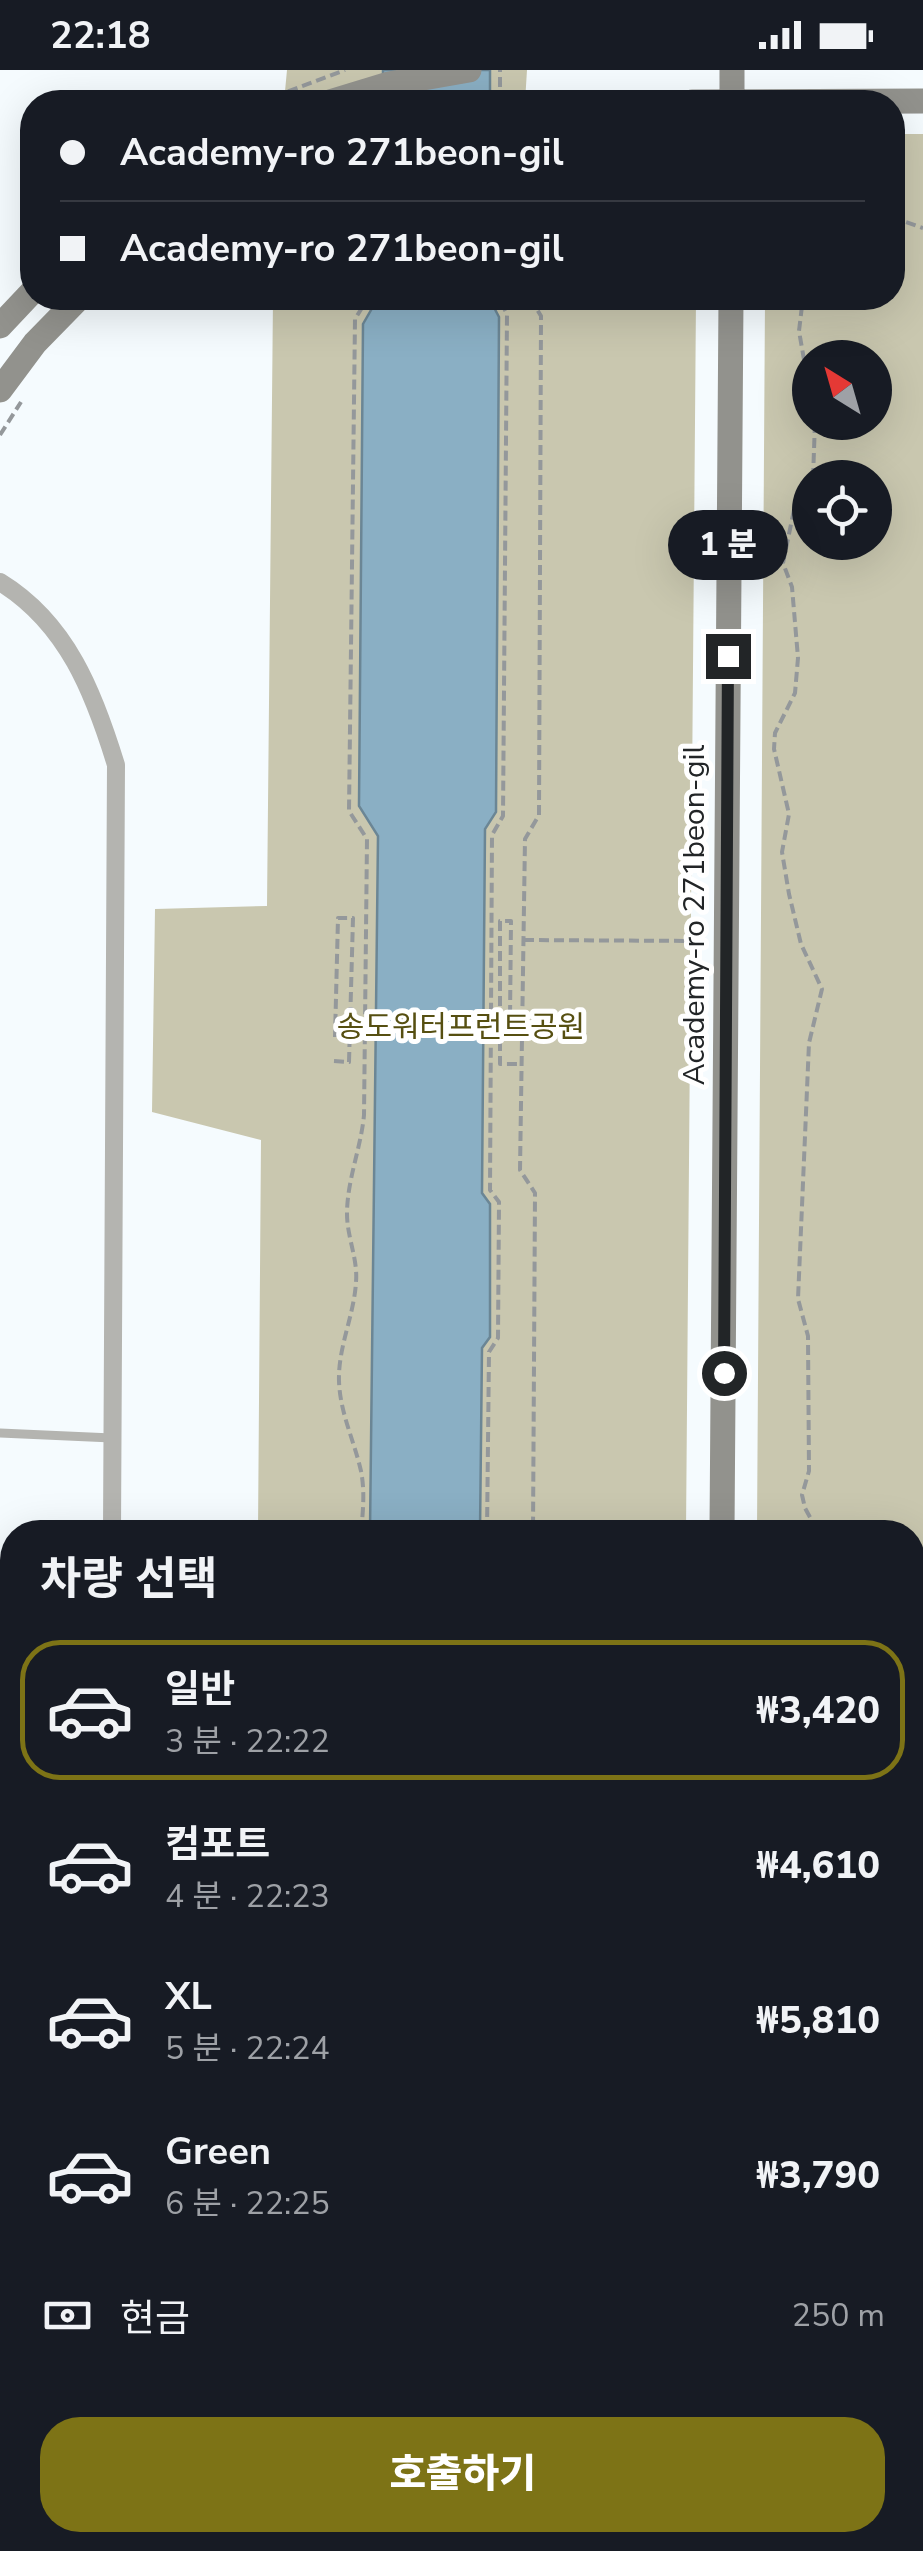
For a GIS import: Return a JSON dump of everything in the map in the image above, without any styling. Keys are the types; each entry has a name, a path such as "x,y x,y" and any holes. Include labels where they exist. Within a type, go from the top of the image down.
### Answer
{"street":[{"path":"327,90 469,70"},
{"path":"732,88 761,90"},
{"path":"0,326 20,305"},
{"path":"0,390 35,343 67,310"},
{"name":"Academy-ro 271beon-gil","path":"722,1520 731,310"},
{"path":"0,582 20,594 62,641 96,700 116,766 112,1520"}],"lane":[{"path":"1,1432 112,1438"}],"path":[{"path":"327,90 345,70"},
{"path":"360,310 355,318 349,811 367,838 364,1115 360,1152 347,1204 357,1278 339,1382 346,1428 362,1478 361,1520"},
{"path":"488,1520 489,1352 498,1338 499,1202 490,1190 492,835 504,816 505,310"},
{"path":"532,1520 535,1194 520,1170 525,839 539,815 542,316 538,310"},
{"path":"800,340 802,310"},
{"path":"792,520 783,563 792,587 798,658 795,693 776,734 774,749 789,814 782,852 789,894 802,944 822,989 809,1042 798,1299 808,1336 809,1470 802,1495 811,1520"},
{"path":"334,1061 349,1062 353,918 338,918 335,1037"},
{"path":"522,1020 510,1019 511,921 500,921 500,1064 522,1064"},
{"path":"524,940 697,941"},
{"path":"350,1018 500,1020"}],"green space":[{"path":"287,70 527,70 526,90 285,90"},
{"path":"905,134 923,134 923,1520 757,1520 765,310 905,310"},
{"name":"송도워터프런트공원","path":"273,310 696,310 686,1520 258,1520 261,1140 152,1112 155,909 267,906"}],"water":[{"path":"383,70 490,70 490,90 383,90"},
{"path":"371,310 495,310 499,317 496,812 485,829 482,1193 490,1204 490,1337 482,1348 480,1520 370,1520 378,836 359,806 363,324"}],"route":[{"path":"724,1373 728,656"}]}
